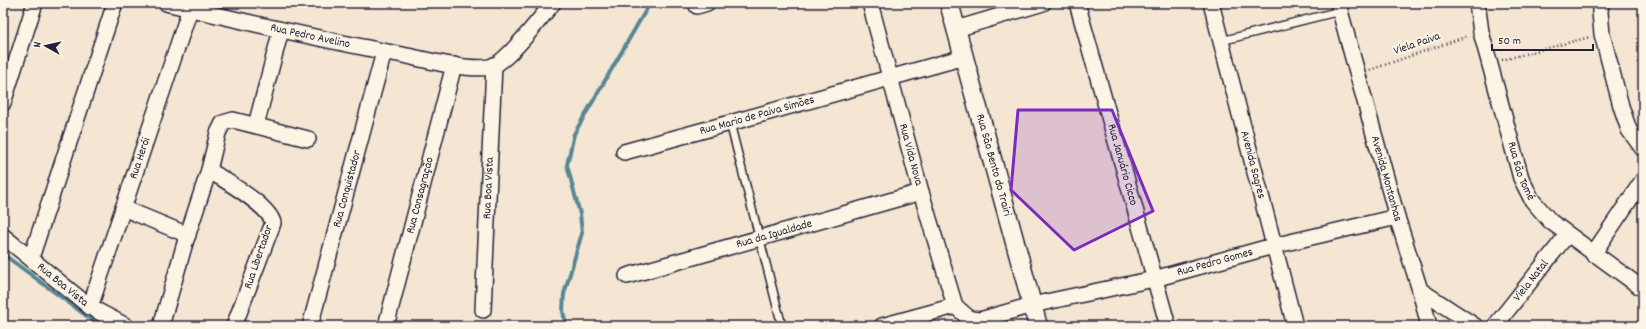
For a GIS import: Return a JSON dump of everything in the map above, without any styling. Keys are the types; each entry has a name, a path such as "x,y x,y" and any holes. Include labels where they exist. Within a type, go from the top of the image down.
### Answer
{"street":[{"path":"3,103 35,3"},
{"path":"31,258 115,3"},
{"name":"Rua Pedro Avelino","path":"166,3 281,30 454,65"},
{"path":"454,65 490,67 499,63 553,3"},
{"name":"Rua Vida Nova","path":"870,3 921,192 955,306"},
{"name":"Rua São Bento do Trairi","path":"949,3 1038,326"},
{"path":"956,29 1043,3"},
{"name":"Rua Januário Cicco","path":"1078,3 1168,326"},
{"name":"Avenida Sagres","path":"1211,3 1295,326"},
{"name":"Rua São Tomé","path":"1477,3 1481,32 1521,178 1532,200 1550,221 1567,235 1643,289"},
{"path":"1601,3 1600,12 1602,34 1621,106 1629,130 1643,149"},
{"name":"Avenida Montanhas","path":"1339,7 1359,74 1397,217 1420,290 1429,326"},
{"name":"Rua Herói","path":"90,307 190,9"},
{"path":"256,125 281,30"},
{"name":"Rua Conquistador","path":"310,326 384,52"},
{"name":"Rua Mario de Paiva Simões","path":"624,152 964,57"},
{"name":"Rua Consagração","path":"386,326 454,65"},
{"name":"Rua Boa Vista","path":"483,310 494,65"},
{"path":"161,326 209,170 218,133 223,123 232,120 308,138"},
{"name":"Rua Libertador","path":"209,170 260,205 269,213 273,223 234,326"},
{"path":"1593,254 1643,180"},
{"name":"Rua da Igualdade","path":"627,276 921,192"},
{"path":"123,208 188,235"},
{"name":"Rua Pedro Gomes","path":"955,306 970,319 975,320 1032,305 1154,279 1273,246 1397,217"},
{"name":"Viela Natal","path":"1495,326 1567,235"},
{"name":"Rua Boa Vista","path":"3,236 90,307 126,326"},
{"path":"1420,290 1475,326"},
{"path":"882,326 955,306"}],"lane":[{"path":"1221,41 1339,7"},
{"path":"730,123 782,326"}],"path":[{"name":"Viela Paiva","path":"1359,74 1481,32"},
{"path":"1490,63 1602,34"}],"highlighted area":[{"path":"1018,110 1112,110 1153,211 1074,250 1011,190"}],"waterway":[{"path":"566,326 563,311 564,294 582,233 580,214 567,165 574,134 650,3"},
{"path":"3,254 100,326"}]}
